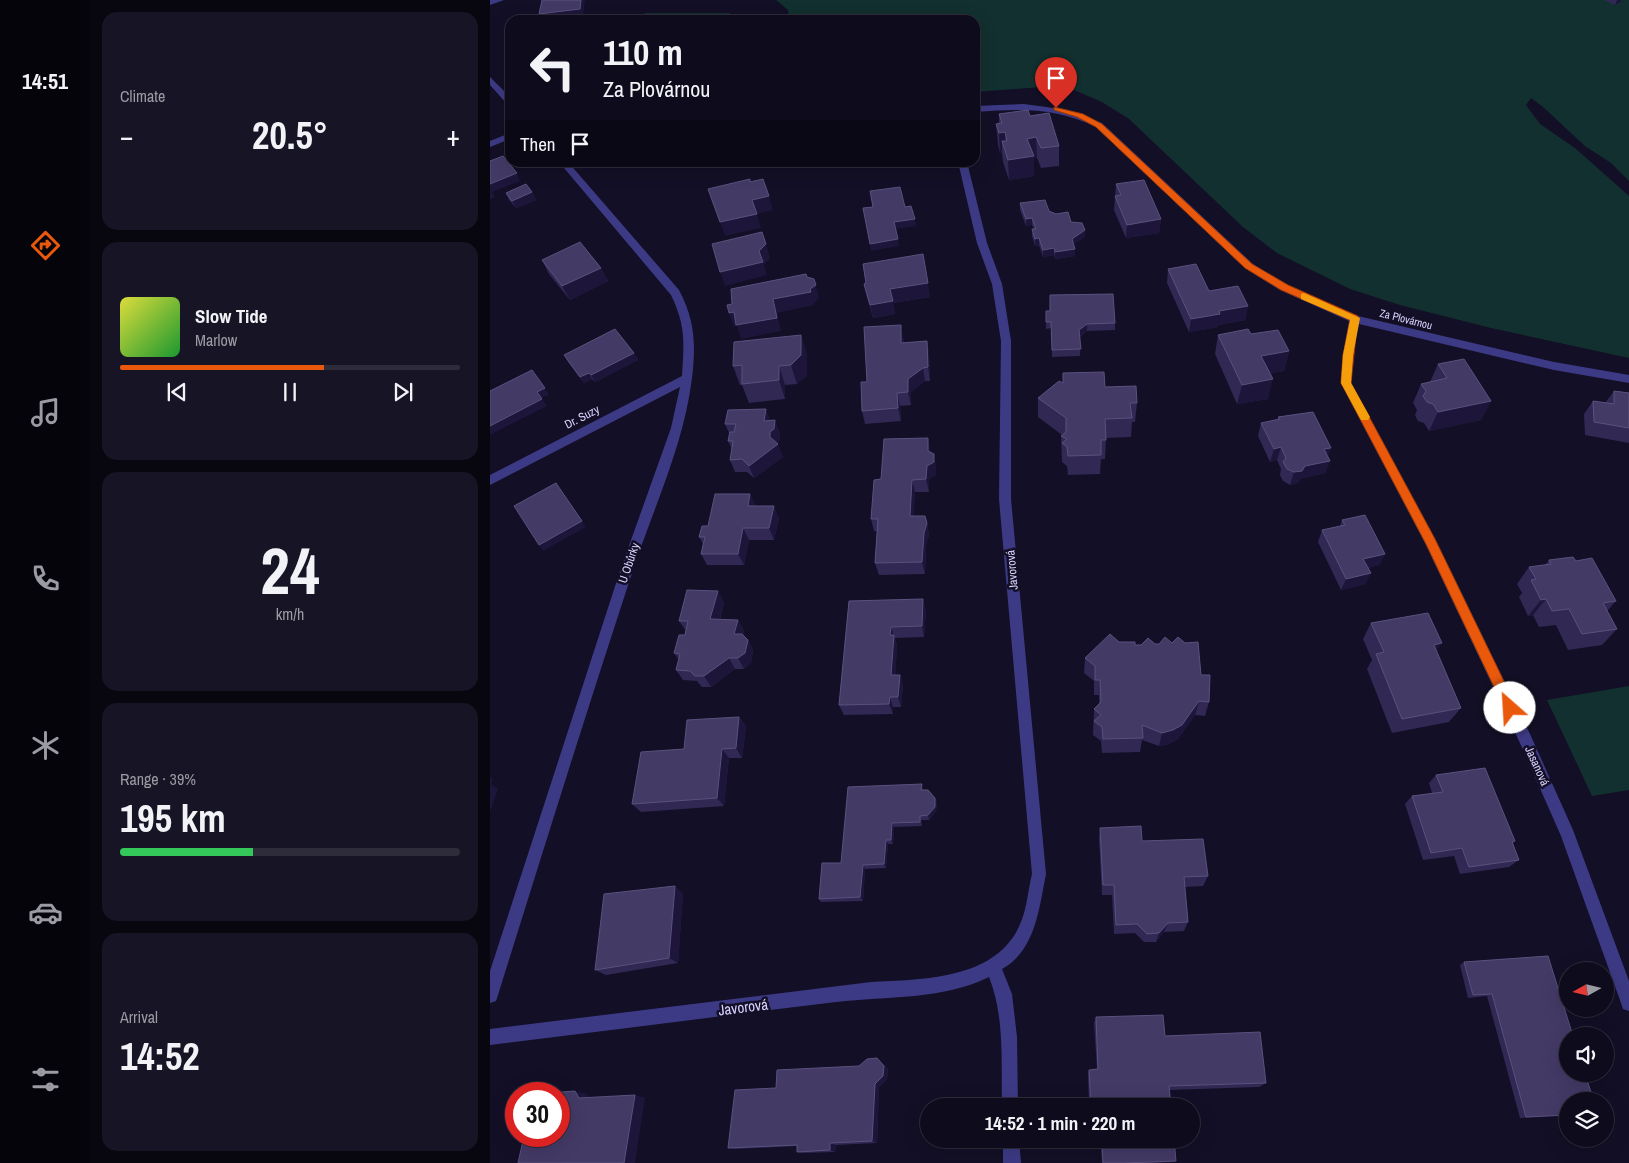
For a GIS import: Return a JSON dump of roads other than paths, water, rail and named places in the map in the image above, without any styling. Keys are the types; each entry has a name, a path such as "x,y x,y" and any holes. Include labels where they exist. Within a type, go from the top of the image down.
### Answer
{"street":[{"path":"490,3 500,0"},
{"path":"490,80 505,96"},
{"name":"Za Plovárnou","path":"980,109 1027,106 1056,108 1099,125 1249,266 1284,288 1355,318 1554,366 1629,380"},
{"path":"490,144 505,138"},
{"name":"U Obůrky","path":"490,995 626,570 677,428 687,378 689,339 686,315 675,293 567,167"},
{"name":"Javorová","path":"490,1037 871,990 925,986 974,976 1007,956 1027,928 1038,874 1005,499 1005,331 997,284 982,243 963,167"},
{"name":"Jasanová","path":"1355,318 1348,355 1346,383 1431,543 1525,739 1568,835 1629,1003"},
{"name":"Dr. Suzy","path":"490,480 687,378"},
{"path":"992,965 1004,994 1009,1037 1010,1098"},
{"path":"1011,1148 1012,1163"}]}
